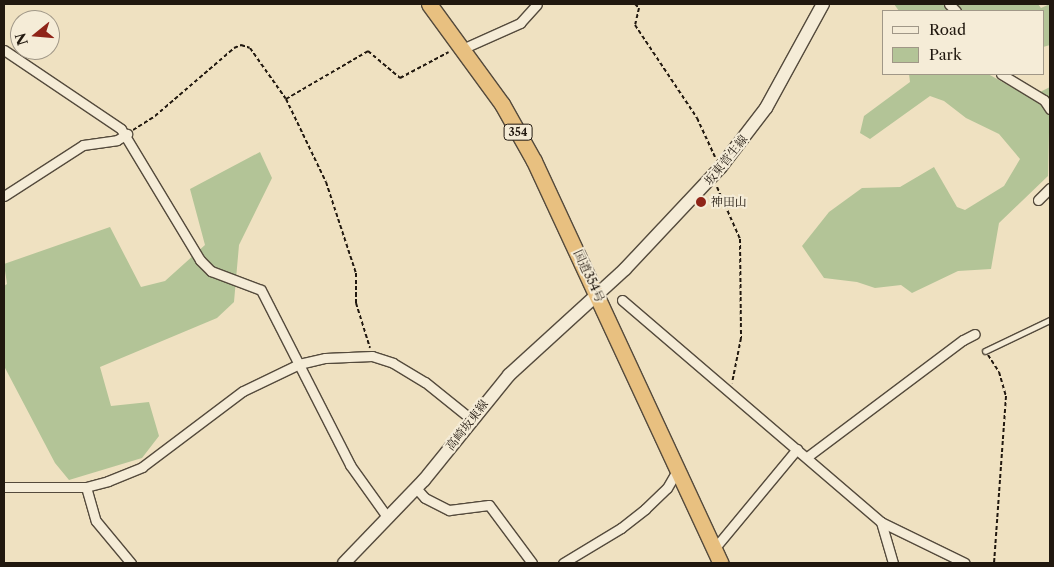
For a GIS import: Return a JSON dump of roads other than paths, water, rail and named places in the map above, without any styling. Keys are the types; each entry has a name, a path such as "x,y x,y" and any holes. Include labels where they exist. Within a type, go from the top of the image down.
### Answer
{"highway":[{"name":"国道354号","path":"429,4 514,123 597,293 721,563"}],"main road":[{"name":"坂東菅生線","path":"597,293 661,233 720,168 766,108 823,4"},
{"name":"高崎坂東線","path":"344,563 416,488 509,375 597,293"}],"street":[{"path":"462,49 520,23 537,4"},
{"path":"4,50 127,134 200,260 211,271 261,290 350,466 388,518"},
{"path":"1003,75 1044,100 1050,108"},
{"path":"4,196 83,145 117,140 127,134"},
{"path":"1038,200 1050,188"},
{"path":"622,300 881,522 965,563"},
{"path":"807,458 963,340 975,334"},
{"path":"4,487 86,487 142,467 243,391 299,364 325,358 372,356 393,363 425,382 471,419"},
{"path":"714,549 797,449"},
{"path":"563,563 621,528 645,509 667,488 678,469"},
{"path":"86,487 96,521 131,563"},
{"path":"416,488 425,498 448,510 488,505 532,563"},
{"path":"881,522 893,563"}],"lane":[{"path":"985,350 1050,320"}],"place":[{"name":"神田山","path":"701,202"}]}
